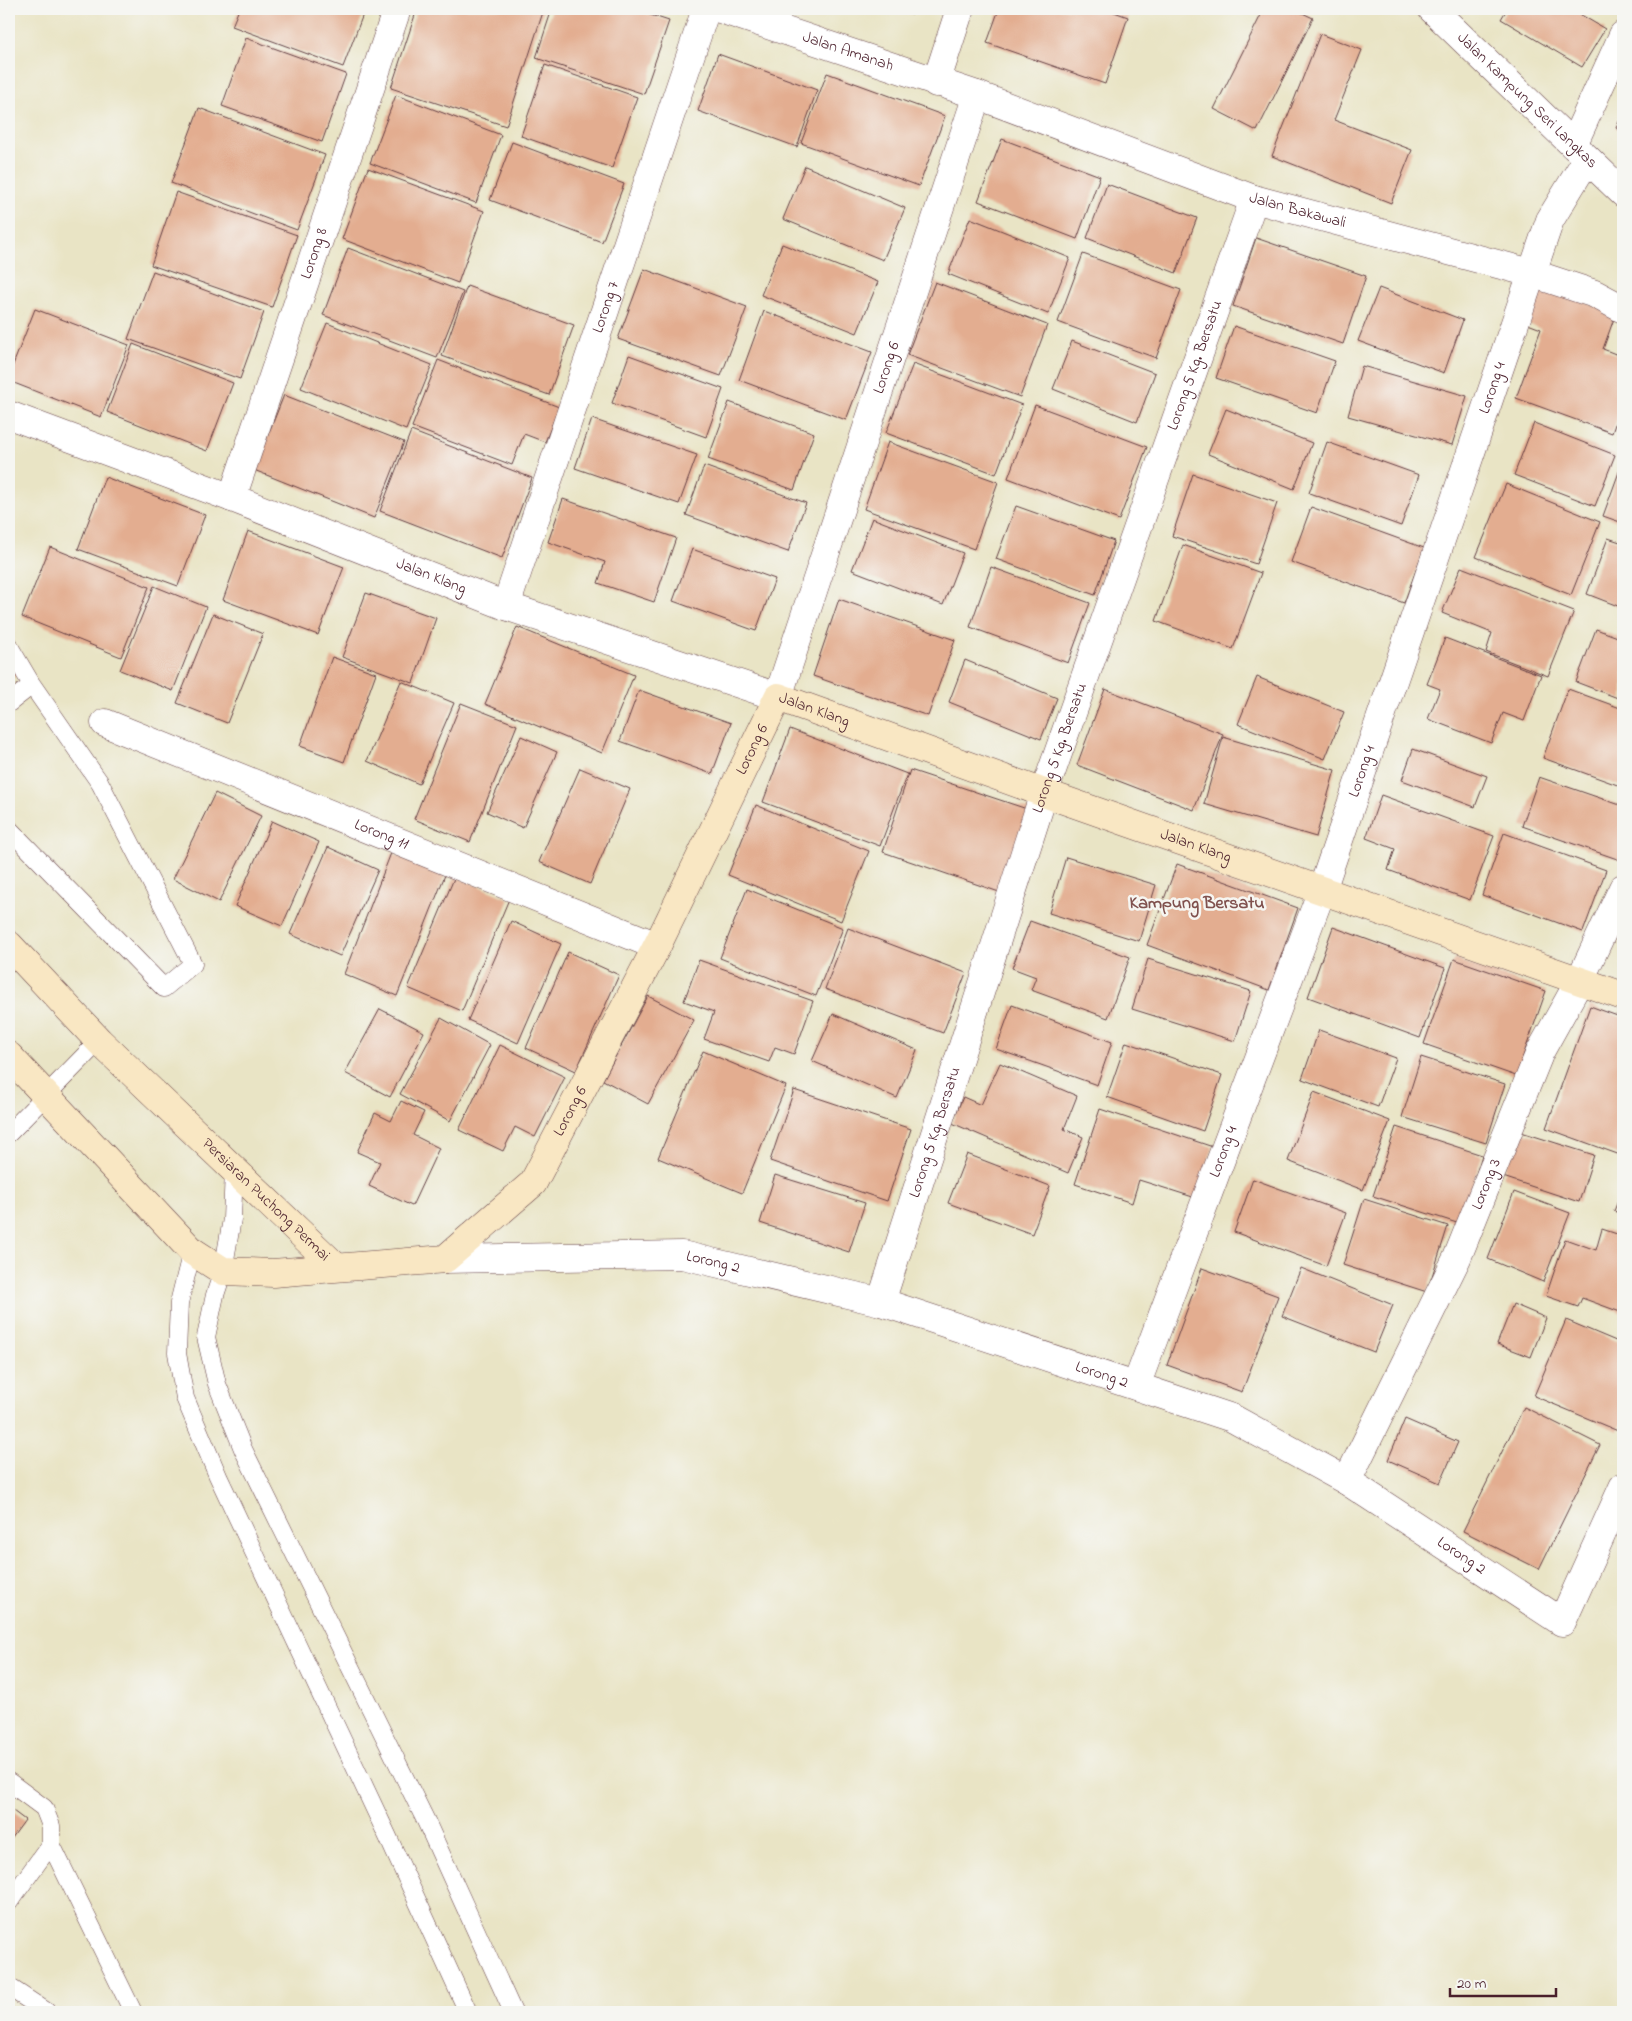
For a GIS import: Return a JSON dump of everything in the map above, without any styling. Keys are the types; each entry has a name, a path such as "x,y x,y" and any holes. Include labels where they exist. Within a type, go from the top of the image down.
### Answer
{"street":[{"name":"Lorong 8","path":"232,498 397,9"},
{"name":"Lorong 7","path":"506,606 706,9"},
{"name":"Jalan Amanah","path":"720,9 976,95"},
{"path":"936,83 960,9"},
{"name":"Jalan Kampung Seri Langkas","path":"1432,9 1579,161 1623,192"},
{"path":"1579,161 1623,35"},
{"name":"Jalan Bakawali","path":"976,95 1254,199 1531,273 1595,294 1623,309"},
{"name":"Lorong 6","path":"445,1259 533,1183 657,946 778,698 976,95"},
{"name":"Lorong 4","path":"1136,1386 1322,890 1550,220 1579,161"},
{"name":"Lorong 5 Kg. Bersatu","path":"881,1302 1044,793 1254,199"},
{"name":"Jalan Klang","path":"9,415 232,498 506,606 778,698 1623,996"},
{"name":"Lorong 11","path":"105,723 657,946"},
{"name":"Lorong 3","path":"1348,1480 1456,1258 1540,1052 1580,980 1623,888"},
{"name":"Persiaran Puchong Permai","path":"9,945 99,1041 335,1266"},
{"path":"9,1056 192,1250 223,1271"},
{"name":"Lorong 2","path":"445,1259 682,1255 881,1302 1232,1418 1348,1480 1562,1622 1623,1487"},
{"path":"335,1266 445,1259"},
{"name":"Persiaran Puchong Permai","path":"223,1271 273,1272 335,1266"}],"lane":[{"path":"9,646 32,685 100,782 192,964 164,988 9,829"},
{"path":"9,703 32,685"},
{"path":"9,1133 99,1041"},
{"path":"234,1170 232,1219 223,1271 215,1295 206,1337 217,1384 243,1449 426,1821 513,2012"},
{"path":"192,1250 179,1303 177,1353 185,1398 218,1476 468,2012"},
{"path":"9,1782 44,1808 52,1826 50,1844 9,1902"},
{"path":"50,1844 133,2012"},
{"path":"9,1987 46,2012"}],"building":[{"path":"239,9 365,9 343,67 232,26"},
{"path":"417,9 544,9 506,126 391,88"},
{"path":"552,9 632,9 669,21 644,94 536,58"},
{"path":"825,9 840,9 838,14"},
{"path":"899,9 914,9 912,14"},
{"path":"999,9 1106,9 1128,17 1105,84 987,43"},
{"path":"1264,9 1294,9 1313,18 1257,131 1214,109"},
{"path":"1507,9 1571,9 1605,29 1582,67 1501,19"},
{"path":"1320,34 1362,50 1334,120 1412,150 1391,203 1272,156"},
{"path":"246,38 346,74 322,142 222,106"},
{"path":"718,54 817,90 797,147 698,111"},
{"path":"545,65 637,97 612,168 521,136"},
{"path":"827,73 945,116 919,186 801,143"},
{"path":"396,95 501,135 476,203 370,163"},
{"path":"199,108 325,155 297,230 171,183"},
{"path":"1623,113 1623,132 1616,128"},
{"path":"1002,139 1100,176 1077,239 978,201"},
{"path":"512,142 624,184 602,242 490,200"},
{"path":"805,166 905,208 883,260 783,219"},
{"path":"368,168 484,211 458,283 342,239"},
{"path":"1107,184 1197,218 1176,273 1087,238"},
{"path":"176,192 297,235 272,307 151,265"},
{"path":"970,218 1070,258 1048,314 948,274"},
{"path":"1256,238 1366,276 1343,344 1233,306"},
{"path":"782,244 878,282 857,333 761,295"},
{"path":"348,248 463,292 437,358 323,315"},
{"path":"1083,254 1181,290 1156,358 1058,322"},
{"path":"644,269 747,307 721,376 618,339"},
{"path":"153,271 264,312 240,379 128,339"},
{"path":"935,282 1047,325 1020,397 907,355"},
{"path":"467,286 574,325 549,395 442,356"},
{"path":"1541,286 1616,313 1603,349 1623,357 1623,401 1612,433 1516,398 1541,329 1528,324"},
{"path":"1379,288 1463,320 1444,373 1358,341"},
{"path":"35,309 129,345 101,417 9,381 9,375"},
{"path":"764,311 872,352 846,420 739,380"},
{"path":"327,323 432,365 406,430 301,388"},
{"path":"1234,326 1335,361 1317,413 1216,378"},
{"path":"1072,341 1155,373 1137,422 1053,389"},
{"path":"133,344 233,383 207,451 107,412"},
{"path":"629,355 723,389 706,437 612,403"},
{"path":"438,360 559,407 545,442 524,434 512,465 412,427"},
{"path":"913,364 1022,405 996,474 886,433"},
{"path":"1362,366 1467,396 1452,445 1348,416"},
{"path":"284,395 404,442 374,518 254,470"},
{"path":"729,402 814,433 794,490 708,459"},
{"path":"1035,405 1147,447 1119,520 1008,478"},
{"path":"1226,409 1312,443 1294,489 1208,454"},
{"path":"592,419 697,455 679,504 575,468"},
{"path":"1534,423 1615,455 1595,506 1514,475"},
{"path":"411,431 532,478 502,558 380,511"},
{"path":"888,442 998,482 974,549 864,509"},
{"path":"1327,442 1419,475 1401,526 1309,493"},
{"path":"1623,461 1623,523 1603,516"},
{"path":"704,466 806,503 788,552 686,515"},
{"path":"1193,474 1277,503 1256,564 1172,536"},
{"path":"105,477 205,515 178,586 78,549"},
{"path":"1506,484 1600,522 1571,595 1476,557"},
{"path":"563,499 676,538 654,602 598,583 605,562 548,542"},
{"path":"1016,506 1114,541 1095,595 996,559"},
{"path":"1311,507 1424,548 1404,603 1291,562"},
{"path":"872,518 963,553 943,605 852,570"},
{"path":"248,531 344,567 318,635 223,600"},
{"path":"1608,538 1623,543 1623,608 1587,594"},
{"path":"1183,545 1261,573 1233,649 1156,621"},
{"path":"50,547 149,587 121,657 22,617"},
{"path":"692,549 775,579 756,631 673,601"},
{"path":"991,567 1090,603 1068,663 970,627"},
{"path":"1461,567 1574,611 1548,676 1486,652 1492,633 1442,613"},
{"path":"154,586 206,607 173,691 120,670"},
{"path":"366,593 436,618 413,683 342,657"},
{"path":"839,599 955,640 928,716 813,676"},
{"path":"213,614 263,634 227,723 177,703"},
{"path":"517,627 634,675 602,753 485,704"},
{"path":"1596,629 1623,639 1623,700 1576,682"},
{"path":"1445,638 1541,675 1524,721 1503,713 1491,743 1428,719 1440,689 1427,684"},
{"path":"9,655 20,673 9,680"},
{"path":"332,657 376,673 344,762 300,746"},
{"path":"965,660 1057,698 1041,739 949,702"},
{"path":"1257,677 1344,712 1325,759 1238,724"},
{"path":"401,681 454,703 419,784 367,761"},
{"path":"1105,689 1223,734 1194,810 1077,765"},
{"path":"1568,689 1623,709 1623,787 1543,758"},
{"path":"639,690 731,723 712,774 620,741"},
{"path":"461,703 517,725 470,842 414,819"},
{"path":"790,729 907,774 880,846 763,802"},
{"path":"521,736 557,752 523,828 487,812"},
{"path":"1223,737 1335,770 1316,837 1204,804"},
{"path":"1413,749 1487,776 1475,807 1402,780"},
{"path":"580,768 630,789 590,884 539,862"},
{"path":"910,770 1030,810 1002,893 883,852"},
{"path":"1539,777 1623,806 1623,849 1620,860 1522,826"},
{"path":"215,793 261,816 219,902 173,879"},
{"path":"1381,795 1494,836 1470,900 1388,870 1395,849 1366,838"},
{"path":"756,805 869,851 841,921 728,875"},
{"path":"272,821 319,842 282,926 235,906"},
{"path":"1504,833 1606,870 1583,932 1482,895"},
{"path":"328,847 378,870 340,956 290,934"},
{"path":"391,853 445,875 397,996 344,974"},
{"path":"1066,857 1156,885 1139,941 1049,913"},
{"path":"1177,864 1298,908 1269,990 1147,945"},
{"path":"455,876 509,899 462,1011 408,988"},
{"path":"747,889 843,928 816,996 720,958"},
{"path":"511,921 561,944 518,1043 468,1020"},
{"path":"1030,921 1130,957 1108,1018 1031,990 1036,977 1012,968"},
{"path":"1333,927 1445,968 1420,1038 1308,997"},
{"path":"848,928 966,973 943,1033 825,989"},
{"path":"568,952 619,975 576,1071 526,1048"},
{"path":"1148,959 1251,991 1235,1041 1132,1009"},
{"path":"1454,959 1546,991 1516,1076 1424,1044"},
{"path":"699,960 813,1001 794,1054 775,1047 769,1062 704,1039 714,1012 684,1001"},
{"path":"648,996 694,1020 648,1104 603,1080"},
{"path":"1012,1005 1112,1042 1097,1085 996,1049"},
{"path":"1590,1006 1623,1018 1623,1156 1546,1128"},
{"path":"380,1009 424,1032 390,1097 345,1073"},
{"path":"833,1014 917,1050 897,1098 812,1061"},
{"path":"441,1018 490,1045 450,1121 400,1094"},
{"path":"1319,1030 1396,1058 1378,1107 1302,1079"},
{"path":"1126,1042 1222,1075 1203,1131 1107,1097"},
{"path":"500,1045 565,1077 535,1137 515,1127 503,1151 459,1130"},
{"path":"703,1051 786,1086 742,1193 658,1158"},
{"path":"1421,1057 1505,1084 1486,1143 1402,1117"},
{"path":"1000,1063 1077,1096 1064,1129 1083,1137 1068,1173 952,1123 963,1097 981,1105"},
{"path":"794,1090 911,1129 887,1201 770,1161"},
{"path":"1314,1092 1390,1121 1363,1190 1288,1161"},
{"path":"401,1101 424,1112 413,1135 439,1148 412,1206 369,1186 380,1162 357,1152 375,1113 391,1121"},
{"path":"1100,1109 1213,1147 1196,1198 1139,1180 1132,1203 1075,1184"},
{"path":"1396,1127 1482,1155 1460,1224 1373,1196"},
{"path":"1518,1131 1594,1155 1579,1202 1503,1177"},
{"path":"967,1154 1050,1186 1032,1234 948,1203"},
{"path":"775,1175 865,1203 849,1252 760,1223"},
{"path":"1253,1179 1346,1213 1326,1266 1234,1232"},
{"path":"1623,1188 1623,1214 1614,1211"},
{"path":"1514,1192 1570,1213 1543,1282 1488,1259"},
{"path":"1364,1199 1448,1226 1427,1292 1343,1265"},
{"path":"1602,1229 1623,1236 1623,1313 1582,1298 1578,1307 1546,1296 1565,1239 1596,1250"},
{"path":"1202,1268 1278,1296 1242,1392 1167,1365"},
{"path":"1301,1268 1393,1305 1374,1352 1282,1316"},
{"path":"1513,1304 1546,1318 1531,1357 1497,1344"},
{"path":"1566,1320 1623,1344 1623,1419 1618,1431 1534,1396"},
{"path":"1524,1407 1600,1445 1539,1569 1463,1531"},
{"path":"1405,1419 1458,1442 1440,1483 1388,1460"},
{"path":"9,1808 25,1820 9,1842"}],"district":[{"name":"Kampung Bersatu","path":"1197,904"}]}
